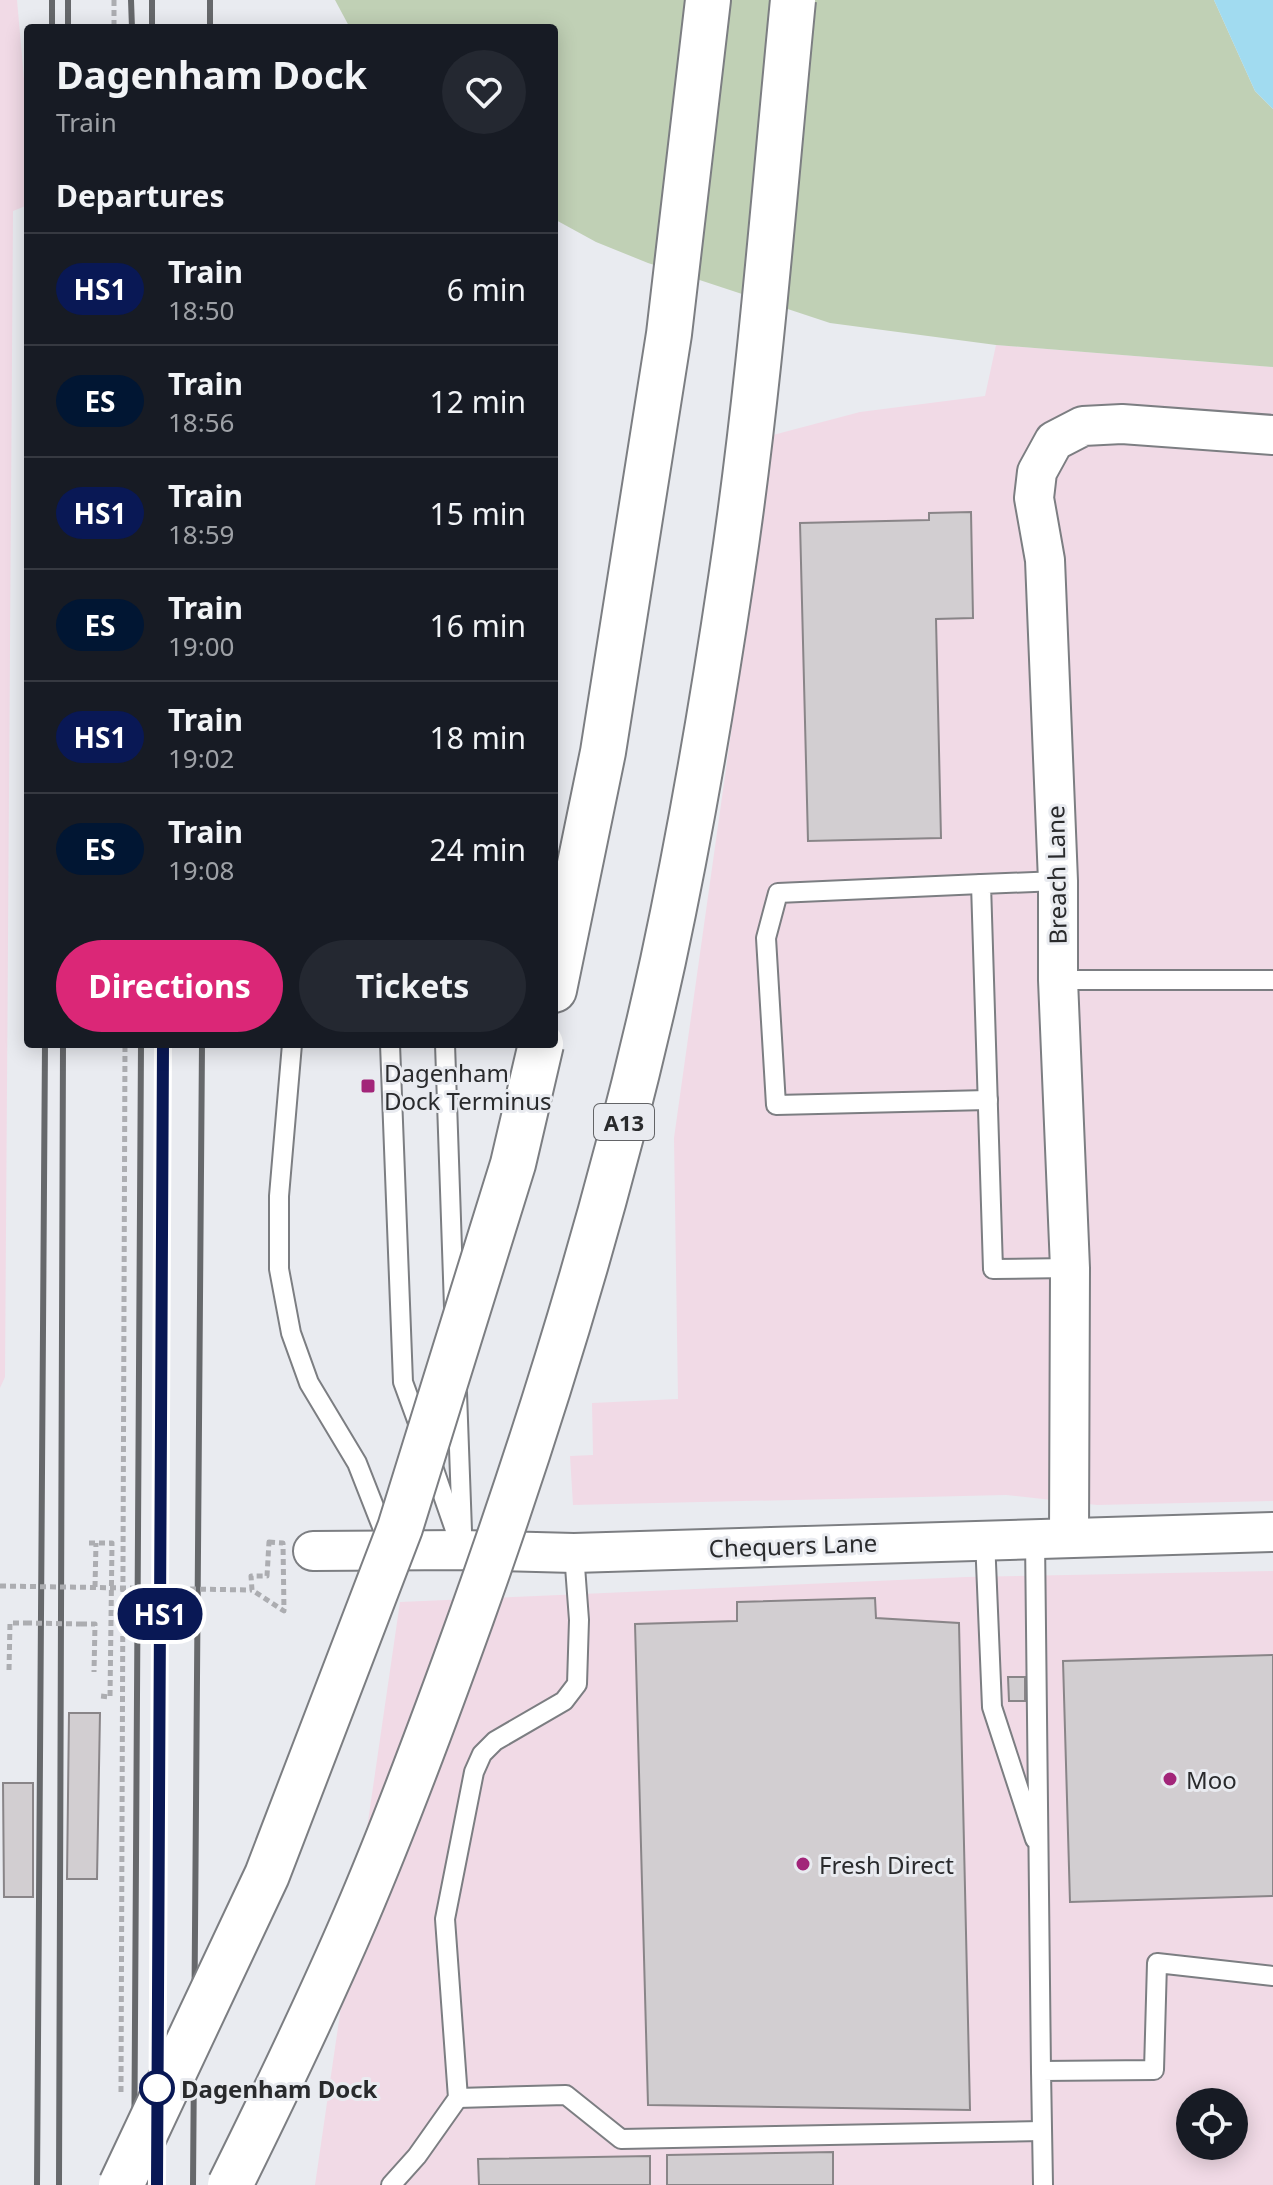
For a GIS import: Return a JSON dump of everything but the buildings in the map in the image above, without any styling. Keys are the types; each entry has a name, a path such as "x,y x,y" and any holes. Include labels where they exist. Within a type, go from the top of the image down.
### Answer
{"highway":[{"path":"558,971 603,752 669,334 708,0"},
{"name":"A13","path":"230,2185 355,1920 414,1775 558,1362 616,1157 666,945 701,764 732,576 755,384 793,0"},
{"path":"121,2185 267,1875 400,1528 513,1164 540,1048"}],"street":[{"name":"Breach Lane","path":"1052,1539 1070,1268 1045,560 1034,498 1037,472 1054,441 1083,426 1103,423 1273,435"},
{"name":"Chequers Lane","path":"313,1551 574,1553 1273,1532"}],"lane":[{"path":"988,1100 776,1105 766,938 778,893 1058,881"},
{"path":"981,884 993,1269 1070,1268"},
{"path":"1058,980 1273,980"},
{"path":"292,1048 279,1196 279,1269 291,1333 309,1383 357,1463 391,1550"},
{"path":"390,1048 403,1382 462,1550"},
{"path":"445,1048 462,1550"},
{"path":"985,1539 992,1707 1041,1857"},
{"path":"1043,2185 1041,1857 1052,1539"},
{"path":"391,2185 417,2156 458,2098 445,1919 474,1772 482,1754 495,1741 564,1701 577,1684 579,1620 574,1553"},
{"path":"1041,2071 1154,2070 1157,1963 1273,1976"},
{"path":"458,2098 566,2095 621,2139 1042,2131"}],"path":[{"path":"114,0 114,24"},
{"path":"121,2102 125,1048"},
{"path":"89,1543 112,1543 110,1697 100,1696"},
{"path":"95,1587 96,1543"},
{"path":"252,1590 251,1576 267,1576 268,1560"},
{"path":"0,1586 252,1590 284,1611 284,1585"},
{"path":"9,1670 10,1623 95,1624 94,1672"}],"shaded area":[{"path":"0,0 17,0 24,79 24,207 13,211 5,1377 0,1388"},
{"path":"996,345 1273,367 1273,1501 1097,1505 1006,1495 573,1505 570,1456 593,1455 592,1403 678,1399 674,1138 773,435 860,412 985,396"},
{"path":"1273,1571 1273,2185 315,2185 400,1602 966,1577"}],"green space":[{"path":"335,0 1214,0 1255,91 1273,109 1273,367 996,345 830,323 648,263 596,242 558,221 558,24 348,24"}],"water":[{"path":"1214,0 1273,0 1273,109 1255,91"}],"railway":[{"path":"52,0 52,24"},
{"path":"68,0 68,24"},
{"path":"131,0 132,24"},
{"path":"152,0 152,24"},
{"path":"210,0 210,24"},
{"path":"37,2185 45,1048"},
{"path":"59,2185 63,1048"},
{"path":"134,2185 141,1048"},
{"path":"157,2185 163,1048"},
{"path":"193,2185 202,1048"}],"train":[{"name":"HS1","path":"157,2185 163,1048"}],"place":[{"name":"Dagenham Dock Terminus","path":"368,1086"},
{"name":"Moo","path":"1170,1779"},
{"name":"Fresh Direct","path":"803,1864"},
{"name":"Dagenham Dock","path":"157,2088"}]}
